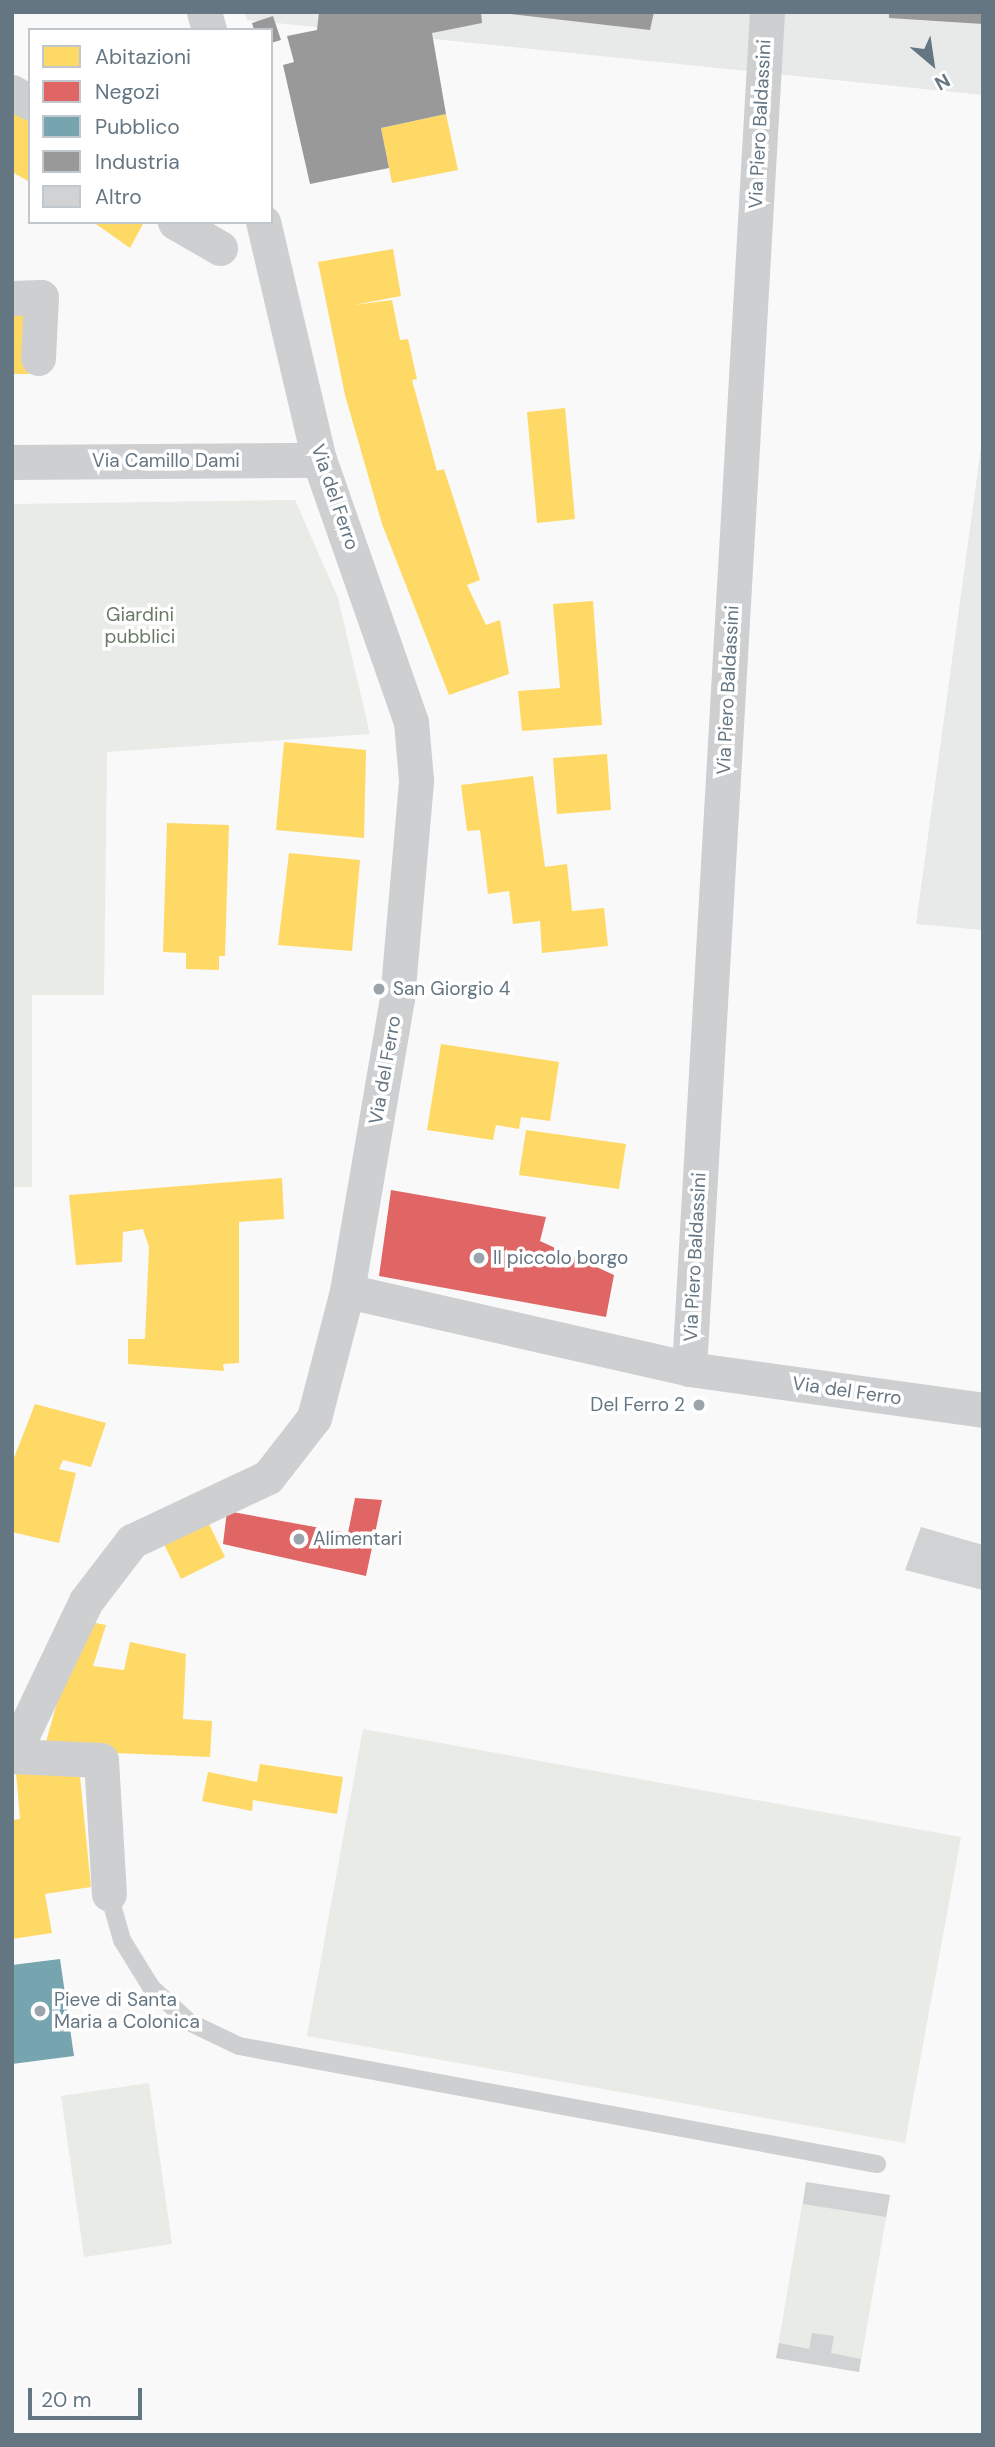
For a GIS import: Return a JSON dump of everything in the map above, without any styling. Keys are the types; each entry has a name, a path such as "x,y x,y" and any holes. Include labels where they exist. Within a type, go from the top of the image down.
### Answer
{"street":[{"name":"Via Piero Baldassini","path":"688,1369 767,12"},
{"path":"12,92 28,102"},
{"path":"178,224 219,248"},
{"name":"Via del Ferro","path":"262,224 319,460 401,686 416,780 397,999 347,1291 688,1369 983,1410"},
{"path":"12,298 41,297 38,358"},
{"name":"Via Camillo Dami","path":"12,462 319,460"},
{"path":"12,1743 23,1734 86,1601 132,1541 268,1477 291,1455 314,1418 347,1291"},
{"path":"12,1756 101,1760 109,1894"}],"lane":[{"path":"109,1894 122,1940 151,1987 189,2022 239,2046 877,2164"}],"shaded area":[{"path":"244,12 983,12 983,95 247,20"},
{"path":"983,433 983,930 916,924"}],"green space":[{"name":"Giardini pubblici","path":"295,500 338,598 370,734 107,752 104,995 32,995 32,1187 12,1187 12,504"},
{"path":"363,1729 961,1837 905,2143 307,2036"},
{"path":"149,2083 172,2244 84,2257 61,2096"},
{"path":"806,2182 890,2195 859,2372 776,2358"}],"building: Abitazioni":[{"path":"12,100 28,109 28,181 12,172"},
{"path":"446,114 458,170 392,183 381,128"},
{"path":"96,224 143,224 130,248"},
{"path":"393,249 401,296 354,305 392,300 400,340 408,339 417,379 412,380 437,471 444,469 480,580 467,585 486,625 500,620 509,674 449,695 382,524 345,395 318,262"},
{"path":"12,304 29,304 29,374 12,374"},
{"path":"565,408 575,519 537,523 527,412"},
{"path":"593,601 602,725 522,731 518,691 560,688 553,604"},
{"path":"284,742 366,750 364,838 276,830"},
{"path":"607,754 611,810 557,814 553,758"},
{"path":"533,776 545,867 567,864 572,911 604,908 608,946 542,953 540,921 513,924 509,891 488,894 480,830 467,831 461,785"},
{"path":"167,823 229,825 225,956 219,956 219,970 186,969 186,953 163,952"},
{"path":"289,853 360,860 352,951 278,945"},
{"path":"441,1044 559,1062 550,1121 521,1117 519,1129 496,1125 493,1140 427,1130"},
{"path":"526,1130 626,1144 619,1189 519,1175"},
{"path":"282,1178 284,1219 239,1222 239,1363 223,1364 224,1371 128,1364 128,1339 145,1339 149,1247 143,1229 123,1232 122,1262 76,1265 69,1195"},
{"path":"35,1404 106,1423 91,1467 63,1460 59,1469 76,1473 59,1543 12,1532 12,1463"},
{"path":"207,1520 225,1557 181,1579 163,1542"},
{"path":"90,1622 106,1625 93,1666 124,1670 130,1642 186,1654 183,1719 212,1721 210,1757 114,1753 46,1742 67,1666"},
{"path":"260,1764 343,1777 337,1814 253,1800 252,1811 202,1801 208,1772 257,1782"},
{"path":"79,1766 91,1887 45,1894 52,1933 12,1939 12,1820 20,1819 16,1772"}],"building: Negozi":[{"name":"Il piccolo borgo","path":"391,1190 546,1217 540,1241 614,1275 606,1317 379,1276"},
{"name":"Alimentari","path":"355,1498 382,1500 366,1576 223,1544 227,1511 348,1533"}],"building: Pubblico":[{"name":"Pieve di Santa Maria a Colonica","path":"60,1959 74,2056 12,2064 12,1965"}],"building: Industria":[{"path":"319,12 481,12 482,23 432,33 446,114 381,128 389,168 310,184 283,65 294,62 287,36 317,30"},
{"path":"492,12 654,12 650,30"},
{"path":"889,12 983,12 983,24 889,18"},
{"path":"273,16 281,40 273,42 273,28 253,28 252,23"}],"building: Altro":[{"path":"921,1527 983,1545 983,1590 905,1570"},
{"path":"806,2182 890,2195 886,2217 803,2204"},
{"path":"812,2333 834,2336 831,2353 861,2359 859,2372 776,2358 779,2343 809,2349"}],"place":[{"name":"San Giorgio 4","path":"379,989"},
{"name":"Il piccolo borgo","path":"479,1258"},
{"name":"Del Ferro 2","path":"699,1405"},
{"name":"Alimentari","path":"299,1539"},
{"name":"Pieve di Santa Maria a Colonica","path":"40,2011"}]}
